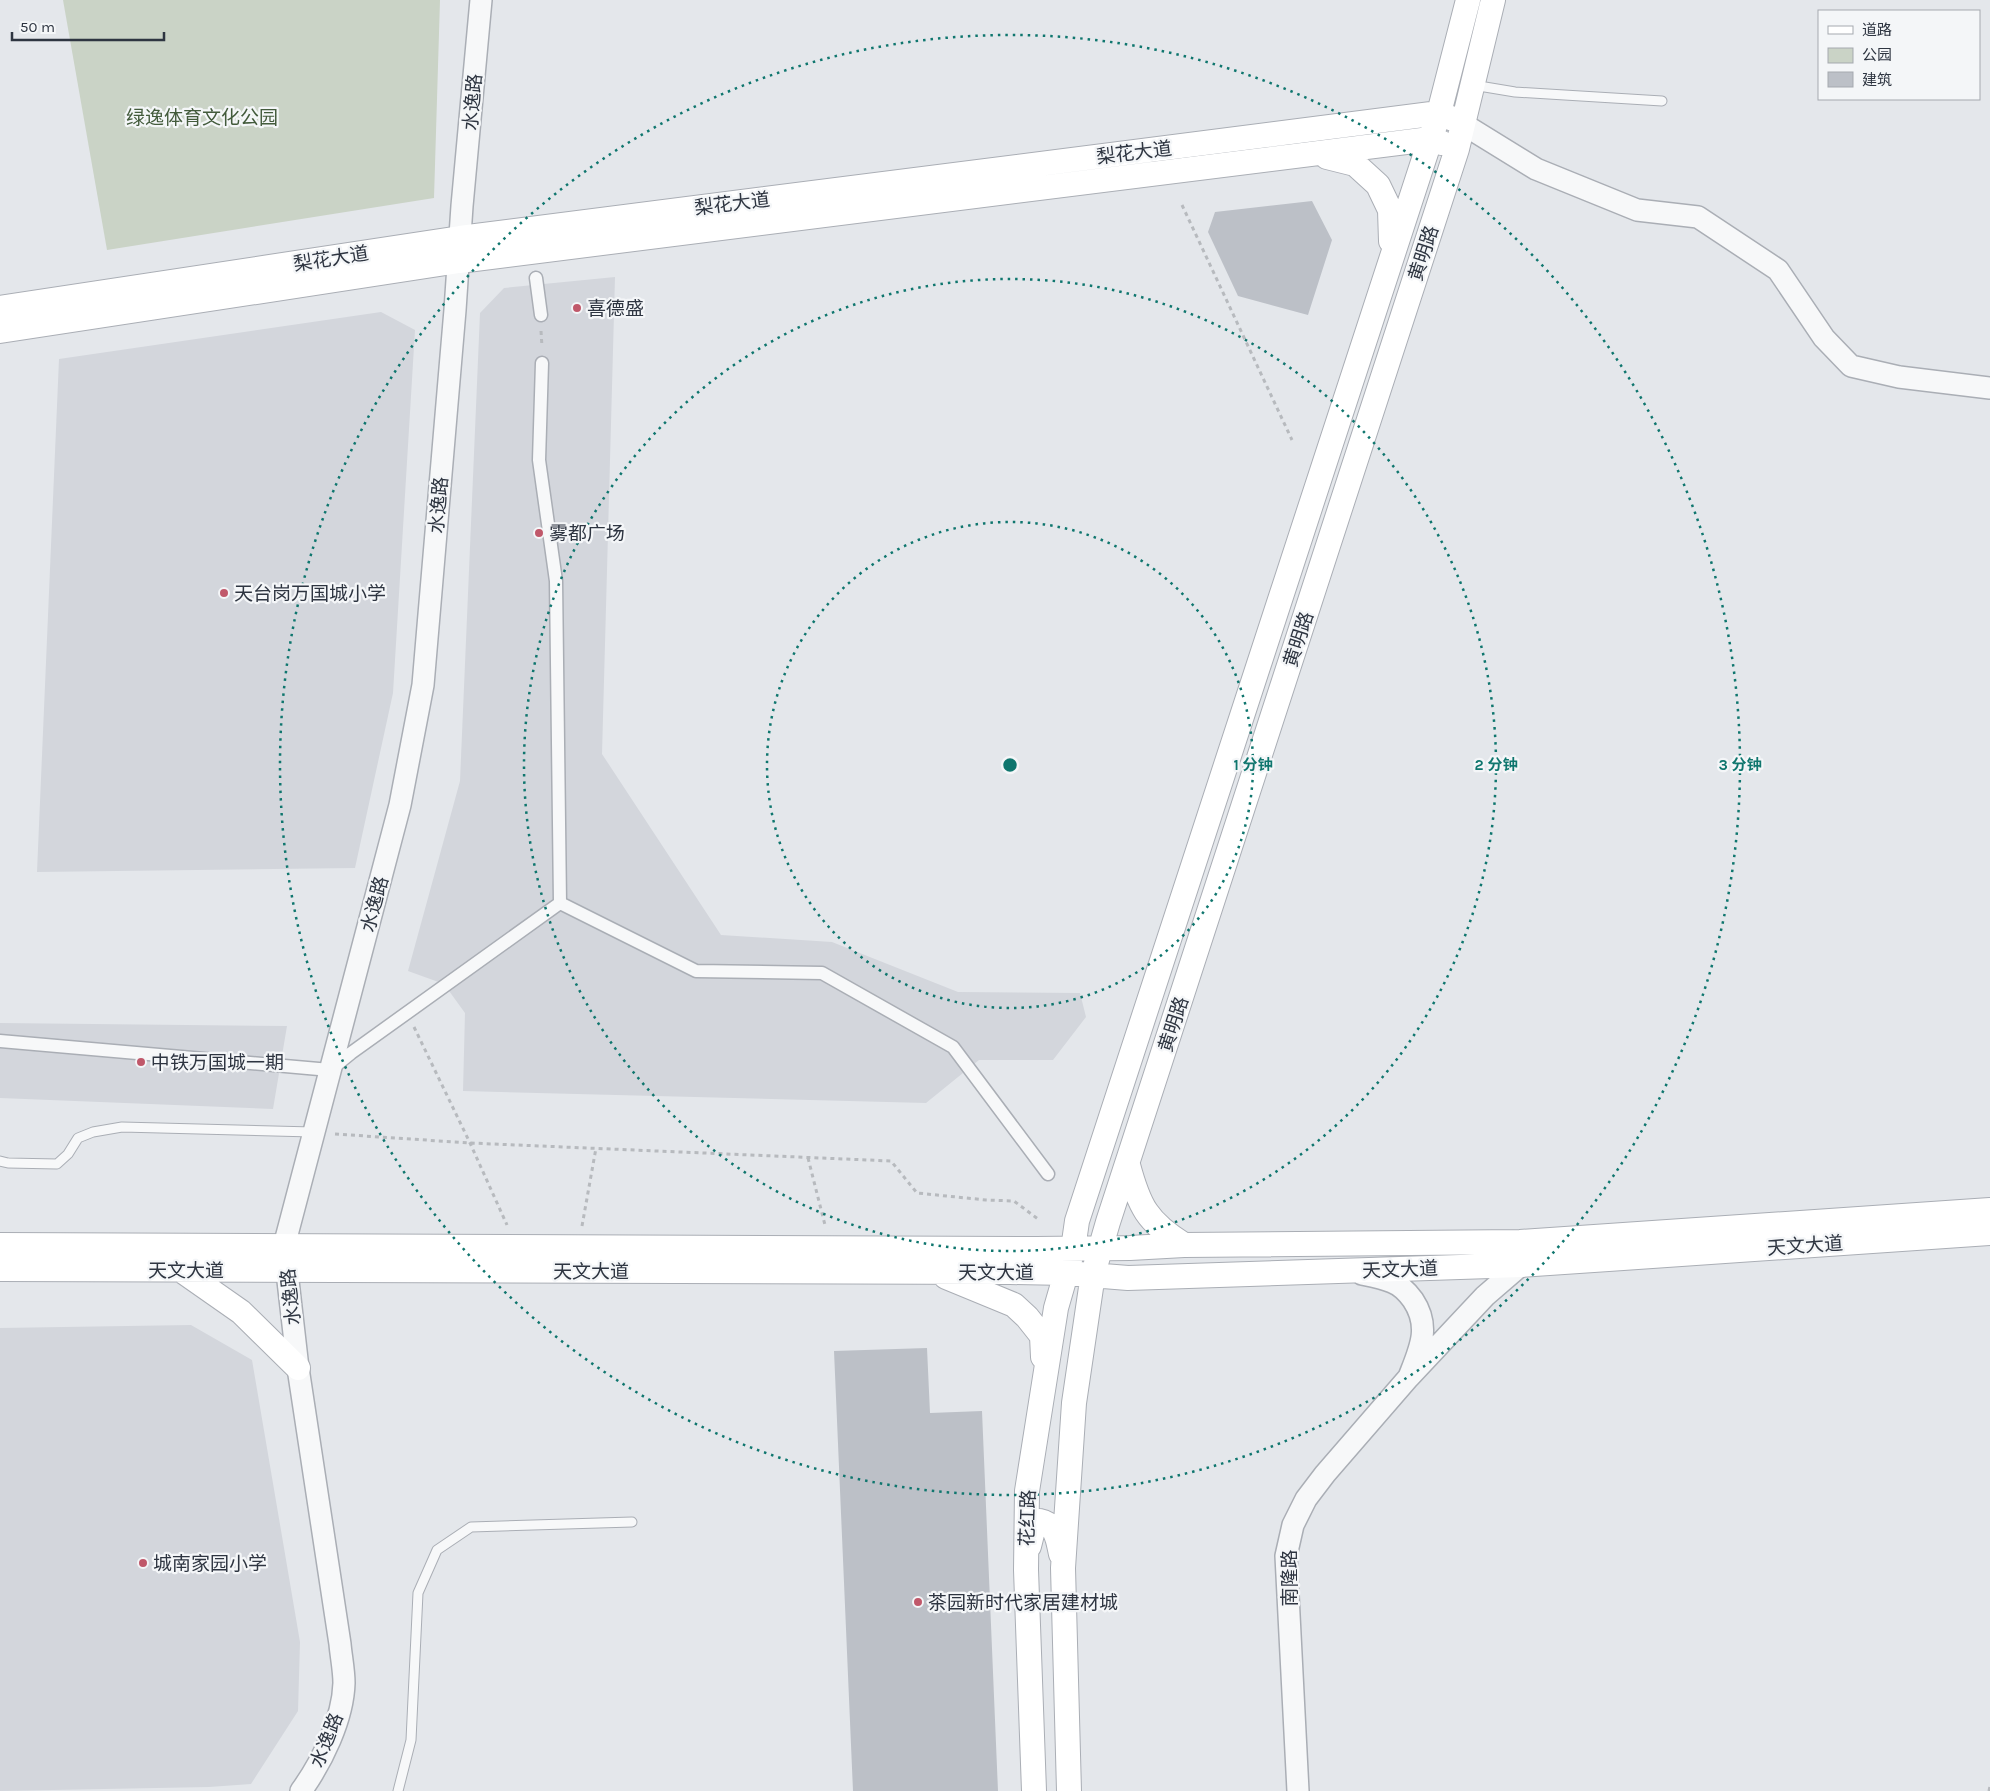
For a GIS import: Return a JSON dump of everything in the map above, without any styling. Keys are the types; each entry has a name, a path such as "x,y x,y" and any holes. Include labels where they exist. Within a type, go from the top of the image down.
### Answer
{"main road":[{"name":"黄明路","path":"1074,1249 1078,1221 1439,113 1468,0"},
{"name":"黄明路","path":"1094,1274 1108,1222 1457,148 1494,0"},
{"name":"梨花大道","path":"0,308 459,249 1439,113"},
{"path":"1439,113 1463,124"},
{"name":"梨花大道","path":"0,332 459,249 1313,154 1430,139 1457,148"},
{"path":"1313,154 1355,164 1378,185 1390,210 1391,261"},
{"path":"1128,1165 1136,1195 1148,1214 1167,1234 1184,1245"},
{"name":"天文大道","path":"0,1269 181,1270 285,1257 1102,1249 1184,1245 1520,1242 1990,1210"},
{"name":"天文大道","path":"0,1245 285,1257 936,1272 1066,1273 1128,1278 1521,1265 1990,1233"},
{"name":"花红路","path":"1034,1791 1026,1570 1027,1491 1056,1308 1074,1249"},
{"path":"181,1270 241,1312 298,1368"},
{"path":"936,1272 1014,1304 1042,1336 1044,1377"},
{"name":"花红路","path":"1069,1791 1063,1568 1074,1403 1094,1274"},
{"path":"1026,1570 1031,1533 1034,1526 1040,1521 1046,1522 1054,1529 1058,1539 1063,1568"}],"street":[{"name":"水逸路","path":"301,1791 310,1778 338,1720 344,1683 340,1644 298,1368 285,1257 314,1132 400,805 423,685 481,0"},
{"path":"1463,124 1536,169 1637,210 1698,217 1778,270 1824,338 1851,366 1899,377 1990,388"},
{"path":"536,278 541,315"},
{"path":"542,363 538,460 556,580 560,903"},
{"path":"0,1040 330,1070 560,903"},
{"path":"560,903 696,971 822,973 954,1047 1048,1174"},
{"name":"南隆路","path":"1298,1791 1286,1556 1293,1525 1306,1499 1325,1474 1410,1377 1485,1296 1521,1265"},
{"path":"1352,1271 1394,1282 1410,1295 1419,1309 1423,1326 1422,1343 1410,1377"}],"lane":[{"path":"1473,85 1514,92 1662,101"},
{"path":"0,1161 8,1164 57,1164 68,1154 78,1138 93,1132 122,1127 314,1132"},
{"path":"398,1791 411,1740 418,1593 437,1550 471,1527 632,1522"}],"path":[{"path":"1182,205 1292,440"},
{"path":"541,315 542,363"},
{"path":"407,1013 470,1143 508,1228"},
{"path":"314,1132 470,1143 891,1161 917,1193 1014,1201 1038,1218"},
{"path":"582,1228 596,1148"},
{"path":"808,1158 825,1225"},
{"path":"1989,1791 1990,1786"}],"shaded area":[{"name":"雾都广场","path":"615,277 602,754 721,935 832,942 958,992 1080,993 1086,1017 1053,1060 979,1060 926,1103 463,1091 465,1013 444,984 408,971 460,781 480,313 504,288"},
{"name":"天台岗万国城小学","path":"381,312 415,330 393,693 355,868 37,872 59,359"},
{"name":"中铁万国城一期","path":"0,1023 287,1026 273,1109 0,1098"},
{"name":"城南家园小学","path":"191,1325 252,1360 300,1642 298,1711 251,1784 209,1787 0,1791 0,1328"}],"green space":[{"name":"绿逸体育文化公园","path":"63,0 440,0 434,198 107,250"}],"building":[{"path":"1312,201 1332,240 1308,315 1238,296 1208,232 1215,212"},
{"name":"茶园新时代家居建材城","path":"927,1348 930,1413 982,1411 998,1791 853,1791 834,1351"}],"place":[{"name":"喜德盛","path":"577,308"},
{"name":"雾都广场","path":"539,533"},
{"name":"天台岗万国城小学","path":"224,593"},
{"name":"中铁万国城一期","path":"141,1062"},
{"name":"城南家园小学","path":"143,1563"},
{"name":"茶园新时代家居建材城","path":"918,1602"}]}
